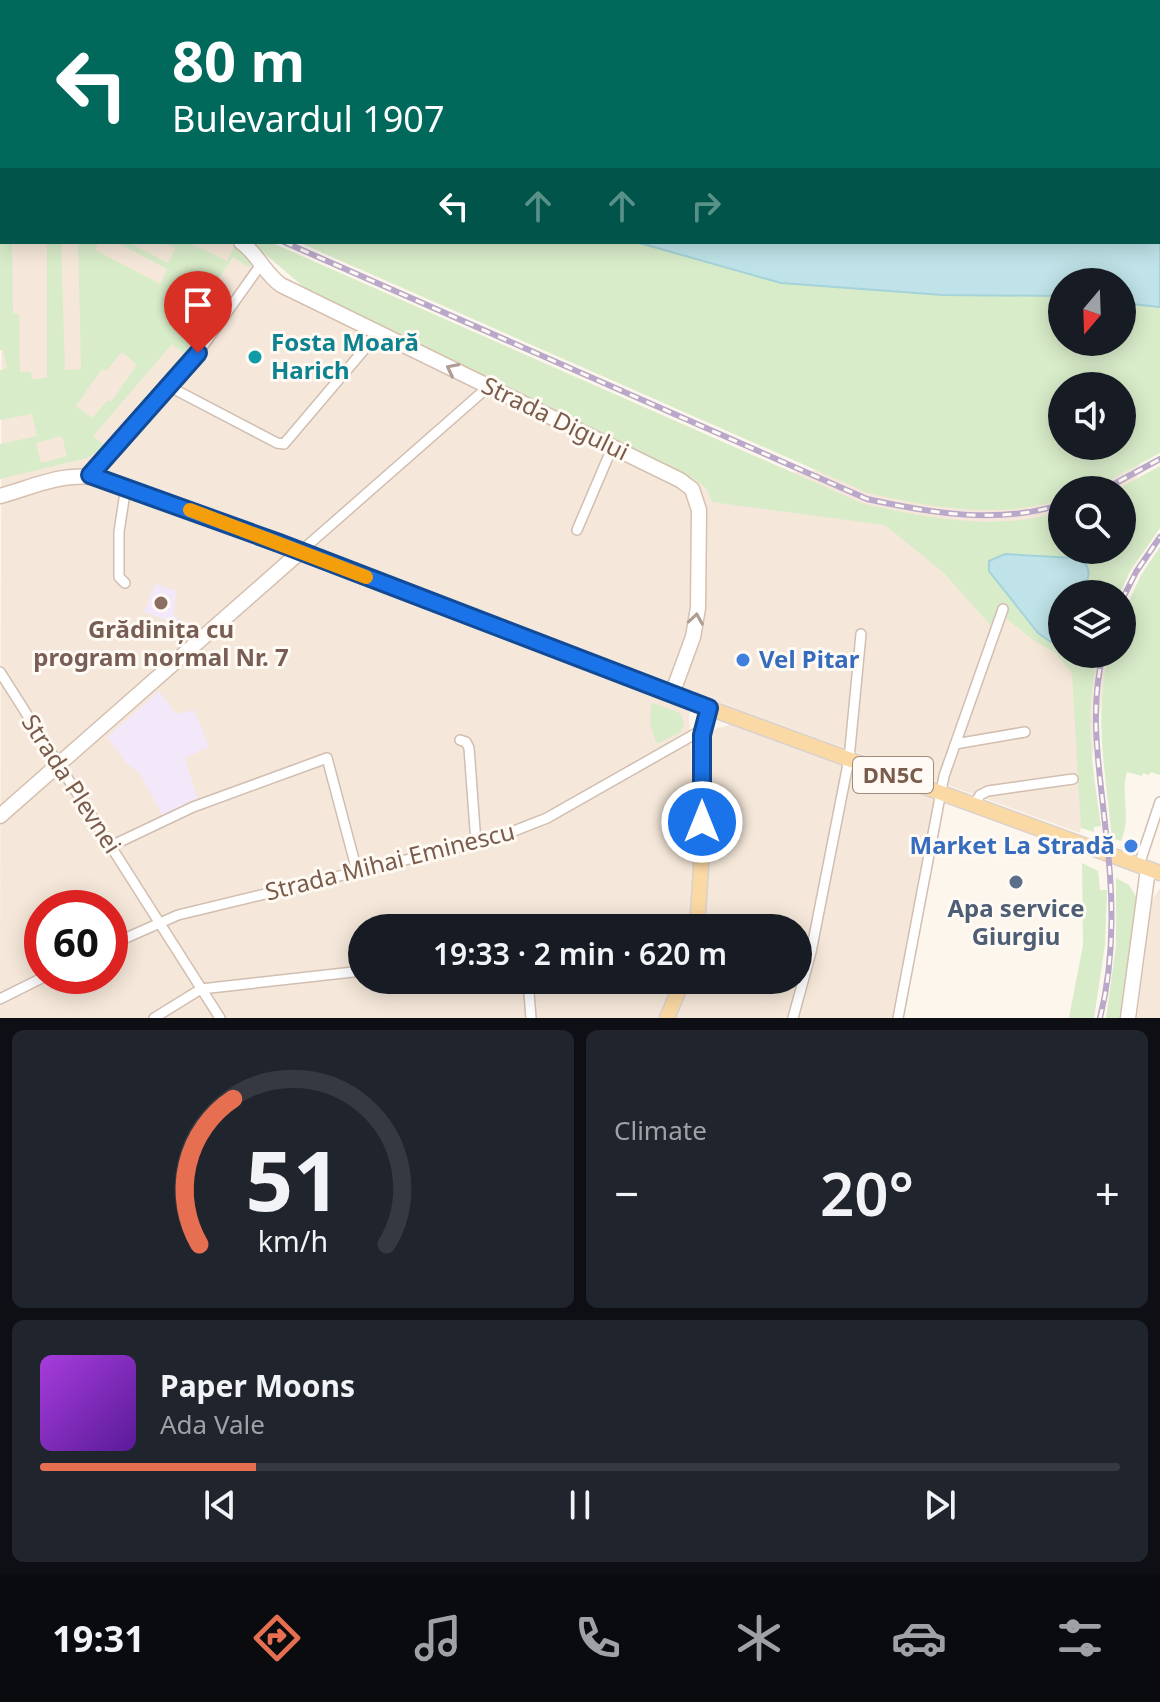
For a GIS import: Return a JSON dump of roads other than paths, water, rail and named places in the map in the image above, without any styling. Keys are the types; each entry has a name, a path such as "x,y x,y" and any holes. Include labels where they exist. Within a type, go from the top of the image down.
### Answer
{"main road":[{"name":"DN5C","path":"709,708 1149,869"},
{"path":"698,914 702,730 709,708"},
{"path":"667,1018 677,994"}],"street":[{"name":"Strada Digului","path":"243,244 281,285 680,480 692,489 699,510 698,608 693,637 672,694"},
{"path":"90,475 214,333 262,263"},
{"path":"170,387 284,444 379,332"},
{"path":"0,816 488,387"},
{"path":"577,530 612,448"},
{"path":"0,496 61,476 90,475 709,708"},
{"path":"125,583 119,577 119,532 126,486"},
{"path":"898,1018 941,793 1003,609"},
{"path":"793,1018 811,952 849,759 861,634"},
{"name":"Strada Plevnei","path":"0,672 220,1018"},
{"path":"0,692 11,690"},
{"name":"Strada Mihai Eminescu","path":"128,936 158,922 507,834 547,818 702,730"},
{"path":"955,744 1025,732"},
{"path":"460,740 466,742 469,748 476,843"},
{"path":"111,846 193,807 327,758 357,871"},
{"path":"974,805 980,795 988,791 1073,779"},
{"path":"1128,1018 1160,802"},
{"path":"154,1018 201,989 348,973"},
{"path":"0,999 24,987"},
{"path":"529,994 531,1018"}],"water":[{"path":"643,244 1160,244 1160,307 1136,304 1136,268 1048,268 1048,296 943,295 781,283"},
{"path":"1005,554 1048,556 1048,564 1086,564 1089,573 1087,580 1048,580 1048,640 1038,633 989,571 989,561"}],"railway":[{"path":"289,244 867,499 964,515 1014,514 1048,508"},
{"path":"1129,476 1160,459"},
{"path":"1132,580 1160,537"},
{"path":"1100,668 1096,739 1112,921 1109,970 1100,1018"}],"place":[{"name":"Fosta Moară Harich","path":"255,357"},
{"name":"Grădinița cu program normal Nr. 7","path":"161,603"},
{"name":"Vel Pitar","path":"743,660"},
{"name":"Market La Stradă","path":"1131,846"},
{"name":"Apa service Giurgiu","path":"1016,882"}]}
